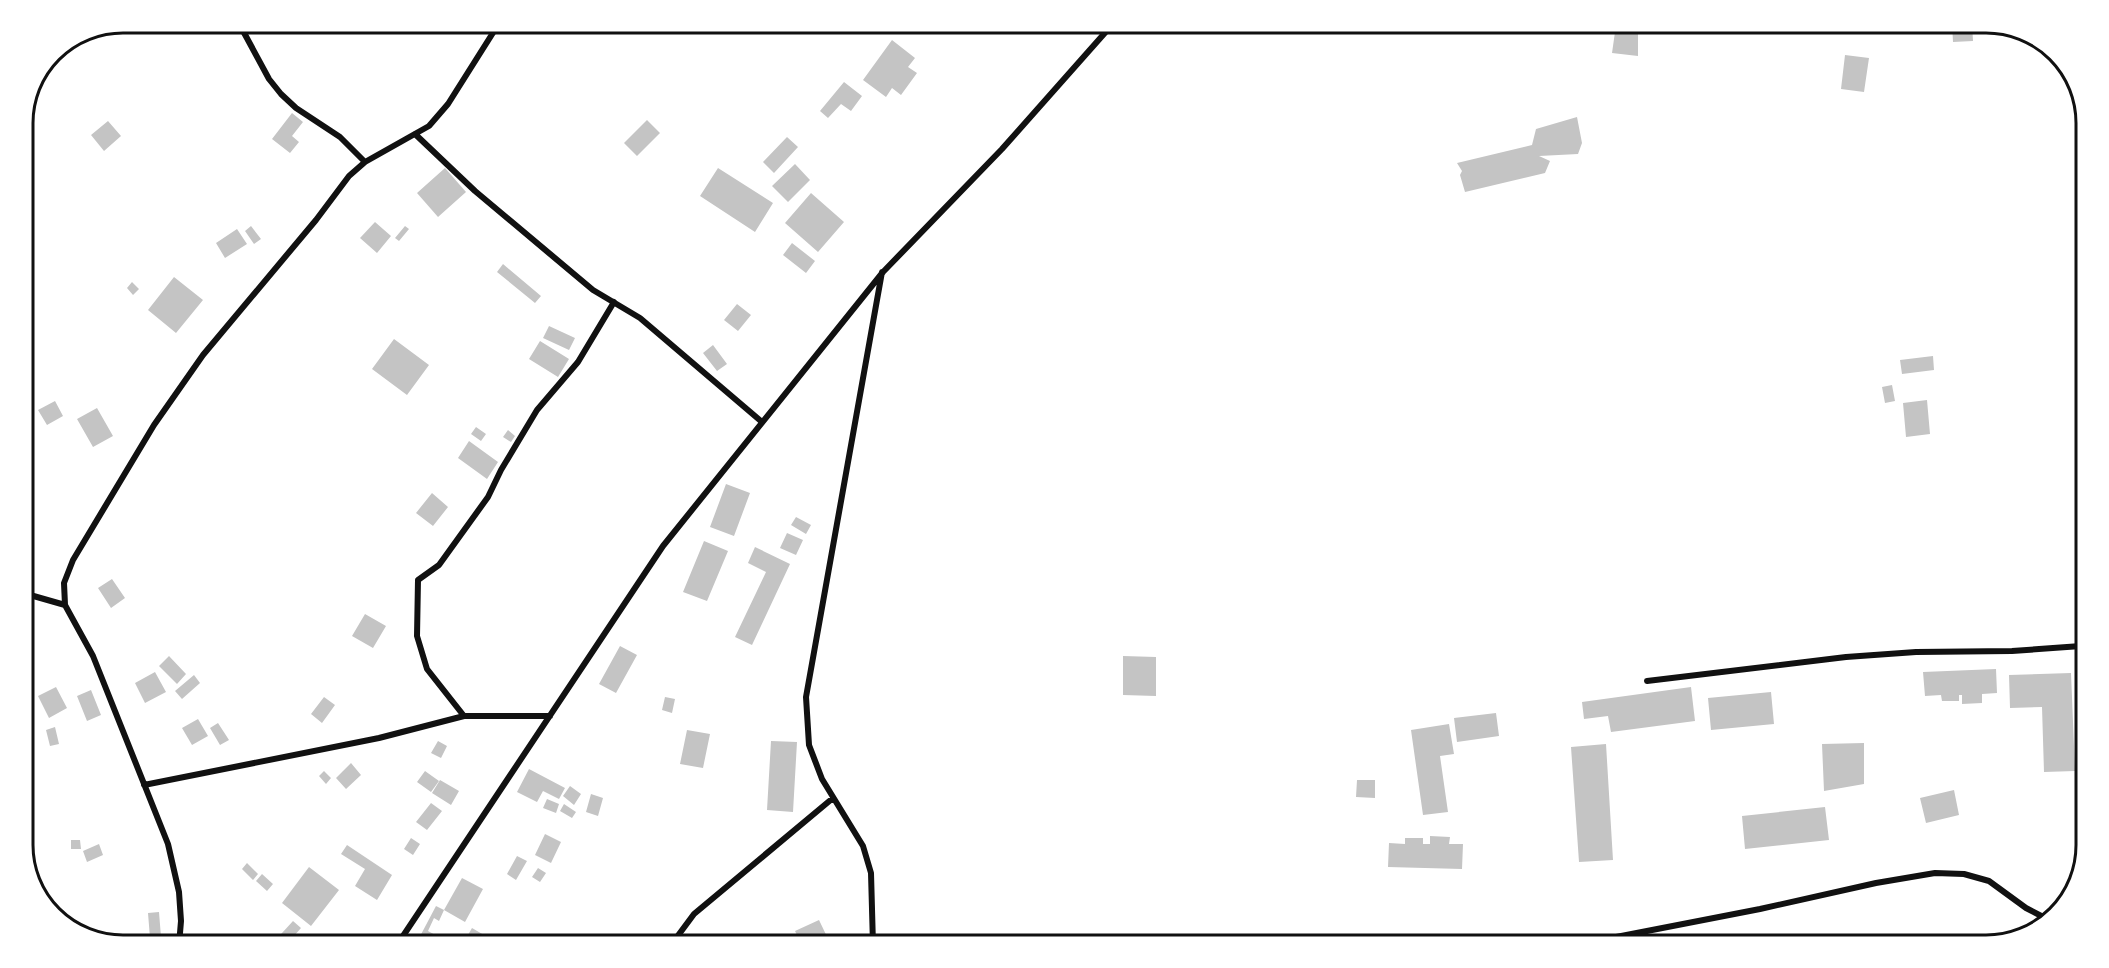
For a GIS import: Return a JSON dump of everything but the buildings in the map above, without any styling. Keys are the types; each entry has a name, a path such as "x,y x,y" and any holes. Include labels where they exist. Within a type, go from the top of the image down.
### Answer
{"street":[{"path":"244,33 269,79 281,94 296,108 340,137 365,162"},
{"path":"180,935 182,921 177,882 168,844 93,656 65,604 64,583 74,560 154,425 203,355 316,220 349,176 365,162 429,126 448,104 493,33"},
{"path":"404,935 663,546 883,272 1002,149 1105,33"},
{"path":"415,134 484,199 593,290 639,318 762,422"},
{"path":"873,935 872,873 863,846 822,779 809,745 806,697 883,272"},
{"path":"464,716 427,669 417,636 418,580 439,565 488,497 501,470 537,410 578,362 614,302"},
{"path":"33,596 65,604"},
{"path":"1647,681 1846,657 2076,646"},
{"path":"144,785 379,738 464,716 550,716"},
{"path":"678,935 694,914 833,798"},
{"path":"1626,935 1876,883 1935,873 1964,874 1989,881 2026,908 2041,916"}]}
